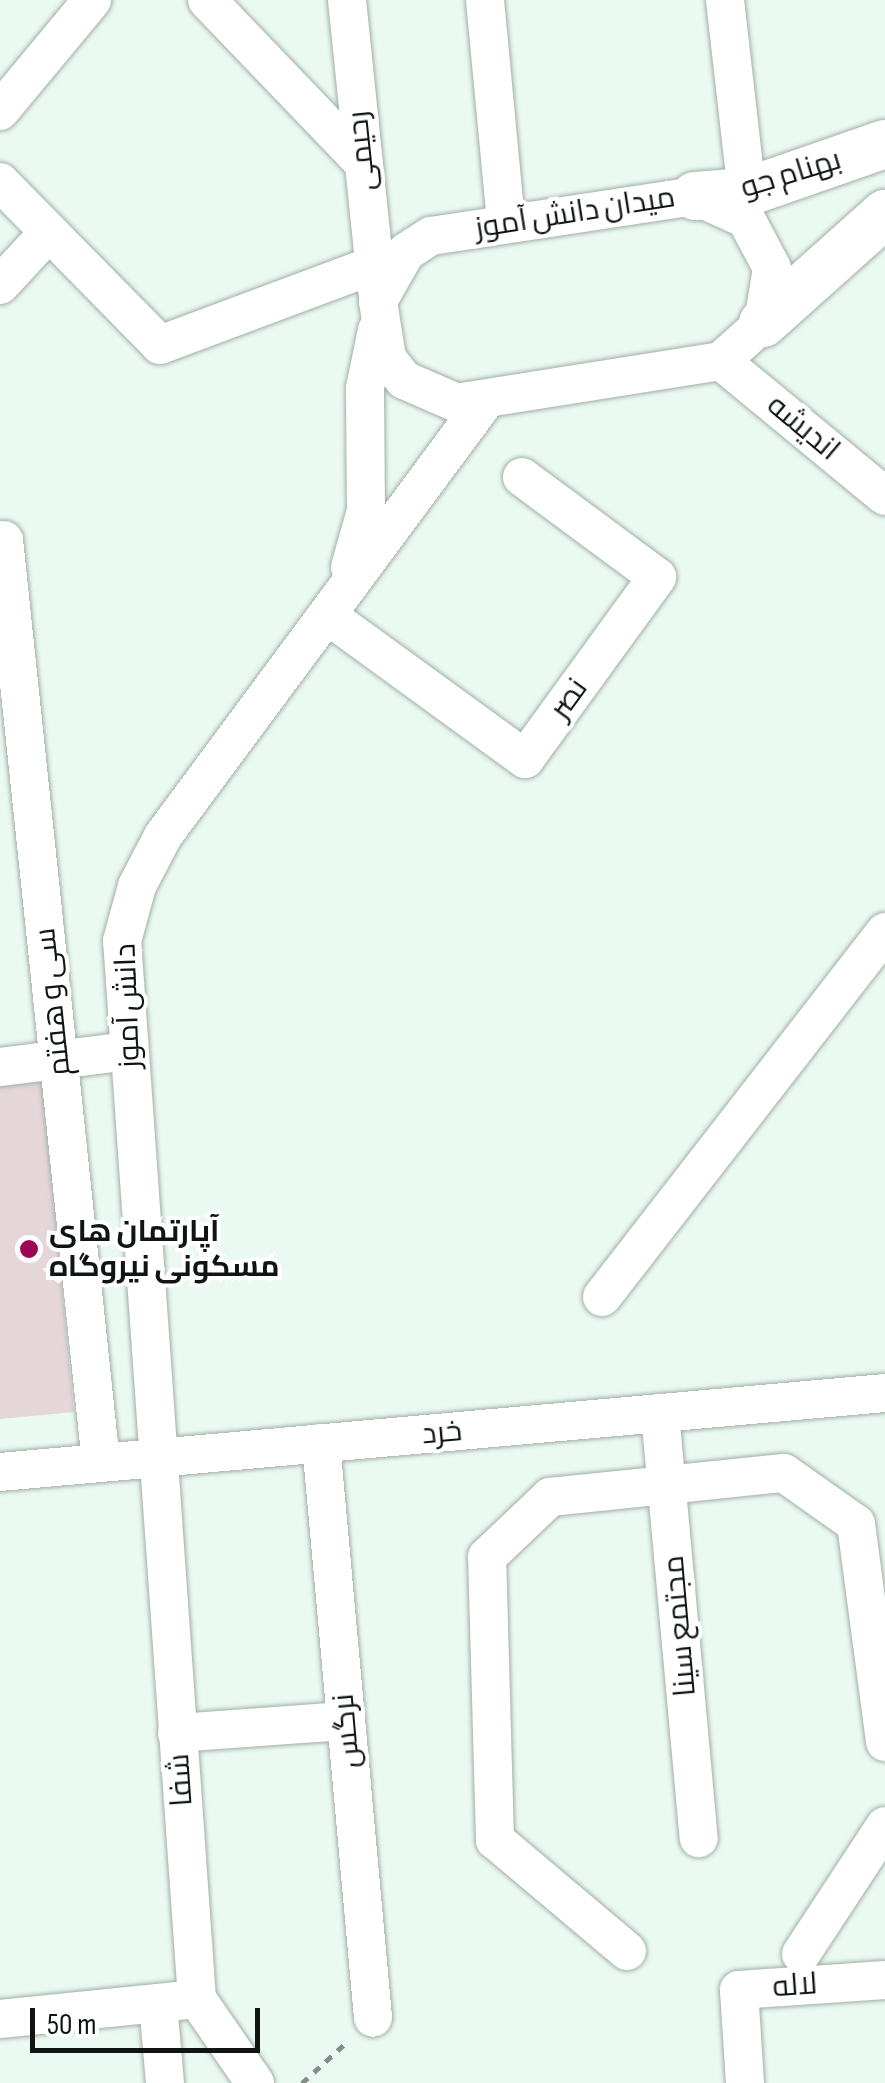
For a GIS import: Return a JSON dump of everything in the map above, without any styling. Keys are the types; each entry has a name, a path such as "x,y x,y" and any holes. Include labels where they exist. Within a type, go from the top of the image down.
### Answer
{"main road":[{"name":"بهنام جو","path":"695,196 746,192 885,144"},
{"path":"763,324 885,214"}],"street":[{"path":"0,111 92,0"},
{"path":"207,0 364,164"},
{"name":"رحیمی","path":"347,0 376,299"},
{"path":"485,0 506,223"},
{"path":"725,0 746,192"},
{"path":"0,182 160,345 376,299 386,358 416,388 457,403 721,360 763,324"},
{"name":"میدان دانش آموز","path":"376,299 406,252 431,236 695,196 746,218 763,241 772,268 763,324"},
{"path":"0,285 49,232"},
{"name":"دانش آموز","path":"327,614 360,546 366,511 365,388 376,299"},
{"name":"اندیشه","path":"721,360 885,496"},
{"name":"دانش آموز","path":"157,1458 122,940 137,886 163,836 486,400"},
{"name":"نصر","path":"327,614 525,760 658,577 522,477"},
{"name":"سی و هفتم","path":"4,540 102,1463"},
{"path":"602,1297 885,932"},
{"path":"0,1067 129,1051"},
{"name":"خرد","path":"0,1472 885,1394"},
{"name":"مجتمع سینا","path":"660,1413 700,1838"},
{"name":"نرگس","path":"321,1443 373,2018"},
{"name":"شفا","path":"157,1458 197,1998"},
{"path":"626,1951 495,1840 487,1557 550,1497 666,1481 784,1473 856,1524 885,1742"},
{"path":"178,1733 346,1721"},
{"path":"801,1954 885,1826"},
{"name":"لاله","path":"746,2083 740,1990 885,1980"},
{"path":"0,2019 197,1998 255,2083"},
{"path":"158,2003 165,2083"}],"path":[{"path":"302,2083 373,2018"}],"building":[{"name":"آپارتمان های مسکونی نیروگاه","path":"42,1082 74,1412 0,1419 0,1086"}],"place":[{"name":"آپارتمان های مسکونی نیروگاه","path":"29,1249"}]}
